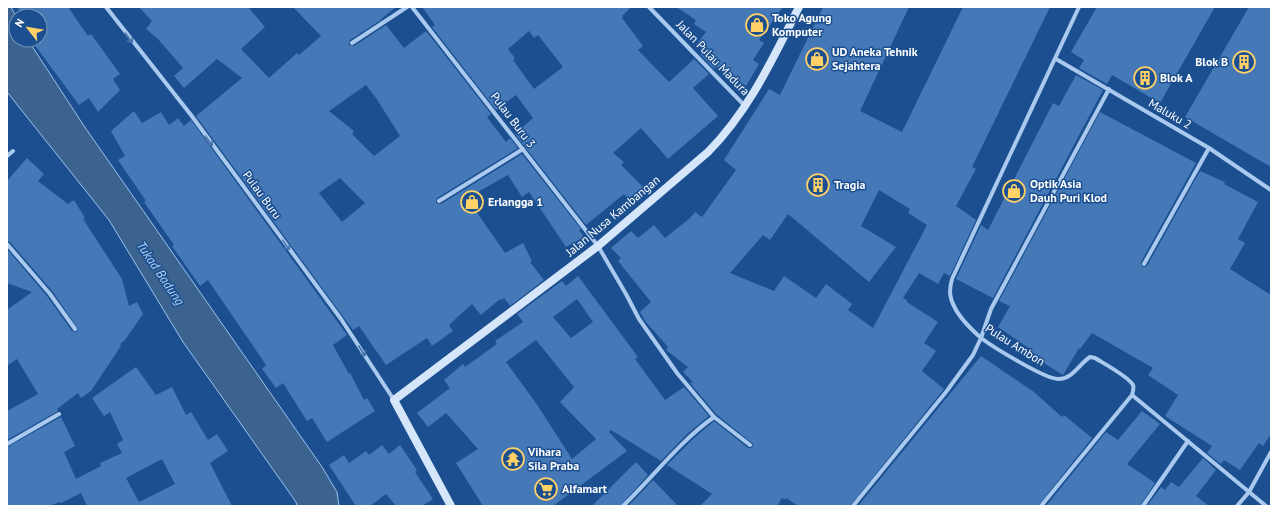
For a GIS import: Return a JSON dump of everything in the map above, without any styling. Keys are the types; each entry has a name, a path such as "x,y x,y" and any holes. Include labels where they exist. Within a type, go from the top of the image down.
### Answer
{"street":[{"name":"Pulau Buru","path":"106,7 191,116 326,300 394,400"},
{"path":"352,43 407,7"},
{"name":"Pulau Buru 3","path":"412,7 598,246 639,319 677,374 714,416 750,445"},
{"name":"Jalan Pulau Madura","path":"649,7 746,106"},
{"name":"Jalan Nusa Kambangan","path":"394,400 598,246 708,152 724,136 746,106 770,65 799,7"},
{"name":"Pulau Ambon","path":"1079,7 1056,59 952,278 949,291 955,309 981,338 1029,367 1048,377 1058,379 1066,378 1077,370 1090,357 1095,358 1125,377 1133,384 1134,389 1132,395"},
{"name":"Maluku 2","path":"1056,59 1209,148 1271,190"},
{"path":"853,506 946,392 973,355 981,338 991,309 1109,89"},
{"path":"1144,264 1209,148"},
{"path":"439,201 523,149"},
{"path":"7,156 13,151"},
{"path":"7,244 50,294 75,329"},
{"path":"1041,506 1132,395 1266,506"},
{"path":"394,400 451,506"},
{"path":"7,444 59,414"},
{"path":"624,506 684,443 714,416"},
{"path":"1143,506 1188,441"},
{"path":"1237,506 1249,492 1271,452"}],"water":[{"name":"Tukad Badung","path":"7,7 11,7 8,8 8,48 33,48 84,126 322,467 337,492 339,506 297,506 296,502 183,342 109,220 7,92"}],"building":[{"path":"17,7 68,7 88,36 91,34 120,74 113,79 120,90 98,112 89,98 79,105 37,48 48,48 48,8"},
{"path":"139,7 248,7 265,27 241,49 269,78 297,53 299,55 321,36 293,7 396,7 381,20 350,40 349,45 354,46 386,25 404,48 426,31 491,114 487,117 506,142 510,138 518,148 437,198 436,203 441,204 522,154 581,229 579,230 584,237 566,247 529,192 522,197 508,175 467,198 505,253 523,243 532,261 530,262 544,280 510,306 504,298 502,300 500,299 481,315 472,304 449,325 453,331 432,346 427,338 386,365 359,326 353,330 196,116 242,78 217,59 184,88 174,76 183,68 158,39 146,29 152,21","holes":["366,85 400,136 374,156 352,134 354,131 329,111","340,178 365,203 342,222 319,193"]},
{"path":"422,7 631,7 622,16 622,18 643,46 638,50 669,82 694,59 709,74 693,88 718,116 668,159 641,128 613,153 624,162 621,165 644,188 630,201 624,194 586,225 515,134 533,118 516,95 496,110 432,27 435,25","holes":["529,31 534,38 538,35 563,67 534,89 513,60 515,58 508,49"]},
{"path":"676,7 783,7 759,40 764,43 753,60 759,64 746,86 717,67 714,69 700,54 704,50 696,45 706,32 694,24 696,20"},
{"path":"823,7 909,7 860,111 902,132 963,7 1050,7 972,167 976,169 956,206 976,220 950,276 944,273 938,284 919,273 903,298 938,322 924,343 936,351 922,371 944,389 850,506 798,506 786,498 785,500 782,498 777,506 700,506 712,494 667,465 714,421 748,448 752,448 753,444 716,414 690,383 693,382 683,372 688,367 666,350 668,347 645,321 640,312 651,302 618,261 621,258 611,248 631,231 638,238 654,225 665,238 689,219 695,212 702,217 736,170 724,160 769,89 780,95","holes":["879,190 910,209 908,213 927,225 873,328 848,310 852,304 826,284 816,298 784,276 774,291 730,273 763,235 770,240 788,214 869,282 896,247 861,226"]},
{"name":"Blok A","path":"1097,7 1215,7 1160,103 1112,75 1107,84 1079,68 1084,60 1071,52"},
{"name":"Blok B","path":"1249,7 1271,7 1271,167 1185,117"},
{"path":"1076,75 1103,90 993,298 956,279 981,225 988,230 1053,103 1059,106"},
{"path":"134,111 142,123 161,112 169,125 178,118 184,126 191,120 347,335 333,345 364,400 367,398 375,411 327,442 312,418 307,421 283,383 276,388 262,369 266,365 208,280 200,286 172,246 174,245 144,202 146,201 118,160 125,156 111,131"},
{"path":"1100,112 1196,163 1141,262 1142,267 1147,266 1200,171 1225,182 1224,184 1258,202 1238,239 1245,243 1230,269 1271,295 1271,434 1263,446 1259,443 1240,470 1224,460 1221,464 1207,453 1212,446 1165,416 1178,395 1148,375 1153,368 1092,333 1080,349 1079,348 1063,375 1028,353 1030,349 998,327 1010,306 999,301"},
{"path":"27,158 44,174 38,181 68,204 74,200 85,218 83,219 122,279 129,306 137,302 143,314 125,340 120,344 121,346 91,391 81,398 78,393 57,409 58,411 7,440 7,411 38,394 17,359 7,366 7,310 32,292 7,283 7,249 47,296 72,331 76,332 78,329 53,292 10,242 7,241 7,181"},
{"path":"578,276 638,357 635,359 665,400 684,387 709,416 687,434 661,461 611,430 609,432 627,451 553,506 483,506 456,463 478,449 446,413 428,427 417,413 450,388 444,380 463,364 465,367 497,344 495,341 523,322 517,314 562,281 566,286","holes":["577,299 593,322 571,338 553,317","536,340 574,387 560,402 596,439 572,459 536,403 506,362"]},
{"path":"981,356 1034,392 1062,417 1064,415 1092,438 1038,506 858,506"},
{"path":"136,367 156,395 172,387 186,415 191,412 208,440 217,434 228,451 210,463 232,506 87,506 81,493 61,503 60,502 49,506 7,506 7,447 61,417 75,446 64,452 76,479 101,466 100,463 122,453 117,444 123,440 110,412 104,416 92,398","holes":["162,459 175,484 139,502 126,478"]},
{"path":"1142,411 1160,424 1127,464 1155,483 1140,506 1046,506 1106,432 1118,440"},
{"path":"382,445 389,454 400,445 417,470 415,472 433,499 422,506 396,506 386,494 370,506 356,506 329,465 344,455 349,463 366,451 369,455"},
{"path":"1203,458 1216,470 1196,496 1209,506 1147,506 1161,487 1165,490 1171,482 1179,487"},
{"path":"636,462 648,475 620,506 592,506"},
{"path":"653,480 678,506 628,506 637,497"}],"place":[{"name":"Toko Agung Komputer","path":"757,25"},
{"name":"UD Aneka Tehnik Sejahtera","path":"817,59"},
{"name":"Blok B","path":"1244,62"},
{"name":"Blok A","path":"1145,78"},
{"name":"Tragia","path":"818,185"},
{"name":"Optik Asia Dauh Puri Klod","path":"1014,191"},
{"name":"Erlangga 1","path":"472,202"},
{"name":"Vihara Sila Praba","path":"513,459"},
{"name":"Alfamart","path":"546,489"}]}
